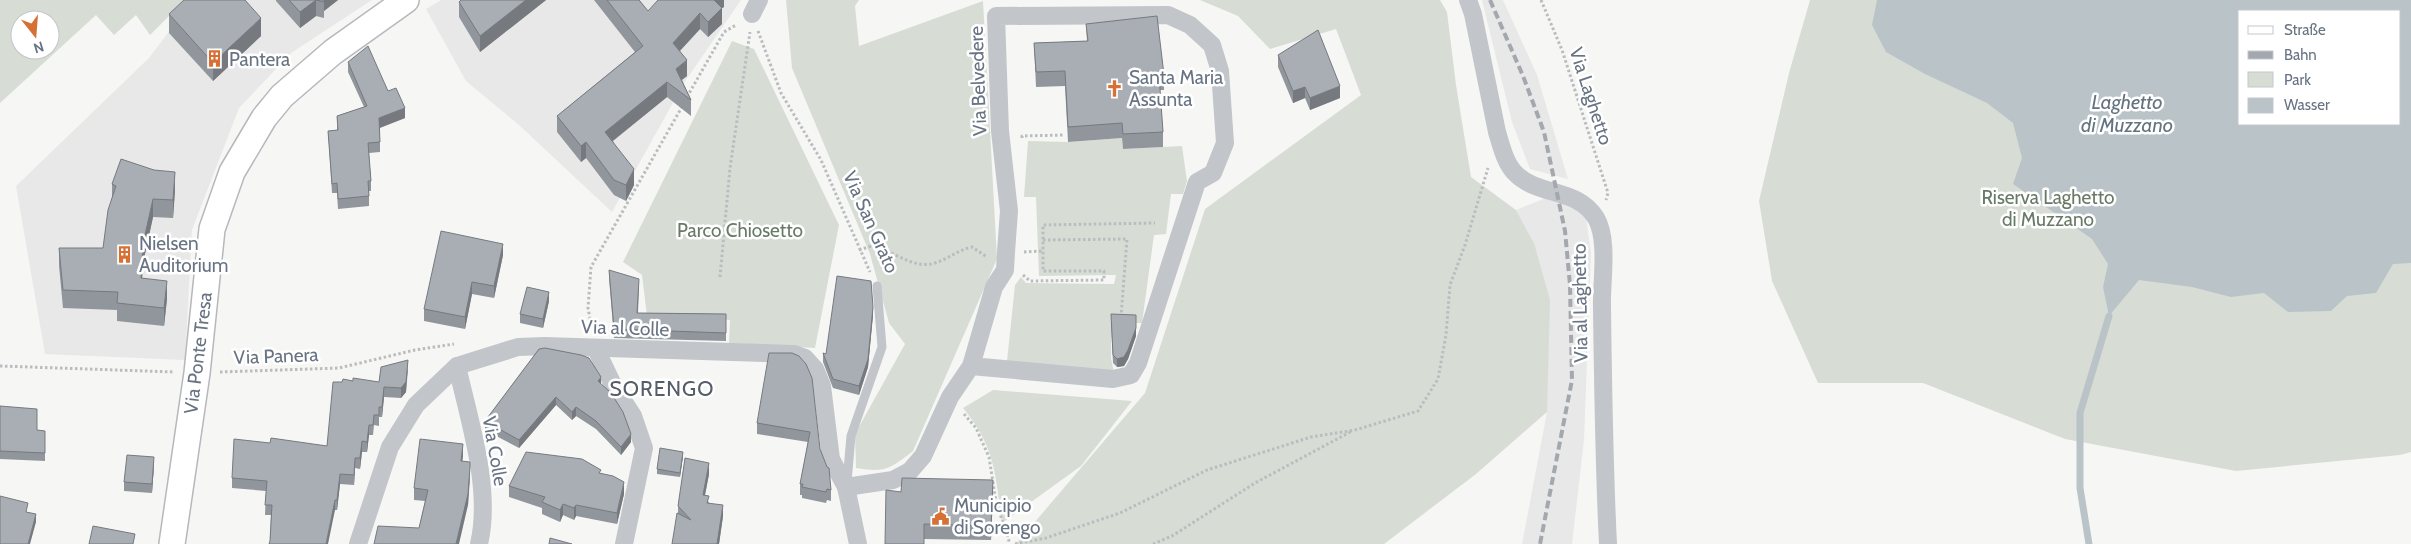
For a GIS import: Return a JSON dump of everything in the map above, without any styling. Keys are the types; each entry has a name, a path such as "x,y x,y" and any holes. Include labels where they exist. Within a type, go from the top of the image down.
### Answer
{"main road":[{"name":"Via Ponte Tresa","path":"172,544 197,373 212,229 232,172 247,144 270,111 306,73 406,0"}],"street":[{"name":"Via al Laghetto","path":"1468,0 1473,14 1502,151 1514,172 1530,185 1581,200 1597,219 1603,244 1602,316 1608,544"},
{"name":"Via Belvedere","path":"846,487 894,480 910,471 922,456 950,397 971,366 994,287 1005,270 1009,211 1000,131 996,16 1168,15 1190,25 1212,45 1220,71 1225,143 1213,173 1197,182 1138,362 1131,375 1113,378 971,366"},
{"name":"Via al Colle","path":"358,544 390,447 416,405 457,366 518,347 794,354 805,358 816,369 822,386 831,460 846,487 858,544"},
{"path":"596,349 614,386 633,416 644,448 624,544"},
{"name":"Via Colle","path":"457,366 482,485 479,544"}],"lane":[{"name":"Via San Grato","path":"846,487 851,436 882,347 877,286"}],"path":[{"name":"Via Laghetto","path":"1541,0 1565,58 1603,175 1608,194 1604,203"},
{"name":"Via San Grato","path":"756,7 781,92 821,160 859,250 877,286"},
{"path":"720,277 730,168 756,7"},
{"path":"596,349 588,308 590,267 724,32 756,7"},
{"path":"1022,136 1063,135"},
{"path":"1015,544 1046,538 1120,513 1207,470 1311,437 1355,430 1418,411 1433,390 1438,379 1446,335 1450,285 1468,237 1489,161"},
{"path":"859,250 875,245 920,264 932,264 962,249 972,247 1005,270 1024,276 1030,281 1104,280 1104,271 1043,271 1043,225 1155,223"},
{"path":"1043,240 1127,239 1121,319"},
{"name":"Via Panera","path":"0,366 197,373 339,368 415,350 460,343"},
{"path":"950,397 976,428 989,457 996,502 1010,544"},
{"path":"1153,544 1172,536 1255,483 1355,430"}],"shaded area":[{"path":"193,0 372,0 291,53 239,108 192,230 185,360 45,354 16,186 149,58"},
{"path":"441,0 741,0 684,83 612,212 519,125 466,81 426,9"},
{"path":"1482,0 1503,0 1537,75 1568,179 1530,169 1512,122"},
{"path":"1546,198 1570,203 1586,218 1591,253 1584,440 1572,544 1522,544 1547,412 1534,243 1516,210"}],"green space":[{"path":"0,0 185,0 150,35 136,15 114,35 96,15 60,48 60,10 10,10 10,60 47,60 0,103"},
{"path":"786,0 859,0 855,6 859,46 983,1 997,259 913,451 893,466 881,470 856,468 855,434 905,344 889,323 870,254 792,68"},
{"path":"1200,0 1440,0 1447,12 1456,85 1471,177 1516,210 1534,243 1550,300 1547,412 1476,474 1384,544 1016,544 1145,393 1205,209 1361,95 1336,29 1270,49 1238,16"},
{"name":"Riserva Laghetto di Muzzano","path":"1810,0 2411,0 2411,452 2400,455 2236,471 2065,439 1923,383 1818,383 1772,281 1759,201 1789,73"},
{"name":"Parco Chiosetto","path":"732,41 754,49 839,225 815,348 729,343 730,320 647,316 642,275 623,262"},
{"path":"1122,138 1123,149 1182,146 1187,181 1183,194 1171,194 1166,234 1154,235 1142,323 1111,323 1111,358 1114,373 1007,361 1015,285 1021,277 1026,283 1114,284 1116,275 1039,276 1036,197 1024,197 1028,141 1068,142"},
{"path":"993,390 1132,401 1081,466 1002,523 995,476 988,449 974,422 963,408"}],"water":[{"name":"Laghetto di Muzzano","path":"1877,0 2411,0 2411,263 2393,264 2376,293 2347,296 2331,311 2288,312 2264,293 2231,297 2192,287 2139,280 2109,316 2103,287 2108,264 2092,239 2013,184 2022,158 2013,123 1987,103 1925,74 1886,52 1872,25"}],"building":[{"name":"Pantera","path":"184,0 245,0 261,18 213,63 169,14"},
{"path":"289,0 316,0 300,12"},
{"path":"461,0 526,0 480,36 459,2"},
{"path":"607,0 639,0 648,11 658,0 714,0 722,8 708,22 700,13 673,43 687,60 676,69 691,100 667,82 605,132 634,169 626,185 614,180 586,142 581,146 557,116 643,46"},
{"name":"Santa Maria Assunta","path":"1157,16 1164,75 1159,75 1163,132 1123,134 1122,123 1068,127 1065,71 1036,72 1034,43 1088,41 1086,24"},
{"path":"1318,30 1340,86 1310,98 1305,87 1293,91 1278,55"},
{"path":"368,46 388,91 396,88 405,108 379,118 380,142 368,143 371,181 368,181 369,196 338,199 337,183 332,184 328,131 338,130 337,116 367,106 348,62"},
{"name":"Nielsen Auditorium","path":"121,159 154,170 175,172 173,200 153,199 143,244 141,278 167,281 164,308 117,303 118,292 63,290 59,248 103,248 108,210 116,186 112,184"},
{"path":"441,231 503,244 494,286 472,282 465,317 424,309"},
{"path":"609,270 639,279 637,313 726,314 726,333 614,329"},
{"path":"837,276 871,281 873,307 868,359 859,386 833,379 823,353 826,354"},
{"path":"527,287 549,292 543,319 520,314"},
{"path":"1111,314 1136,315 1136,328 1128,350 1124,357 1117,359 1113,355"},
{"path":"545,348 589,358 601,377 598,381 611,393 623,412 631,434 621,447 596,421 576,407 572,412 556,397 519,440 485,421 539,349"},
{"path":"769,353 792,353 799,356 806,364 812,378 820,449 829,468 831,490 827,489 826,492 802,487 803,484 800,484 810,432 757,423"},
{"path":"408,360 406,382 401,388 384,387 382,407 379,407 379,415 374,415 373,425 369,425 367,442 362,441 360,458 355,458 354,475 340,474 337,500 335,500 326,544 269,544 272,505 265,505 267,481 232,478 234,439 270,443 271,438 327,446 333,382 342,382 343,379 353,381 353,378 379,382 381,367"},
{"path":"0,406 37,409 37,430 45,431 45,453 0,451"},
{"path":"420,439 463,444 461,461 470,462 468,494 456,544 374,544 378,526 419,528 428,490 414,488"},
{"path":"660,448 683,452 680,473 657,469"},
{"path":"526,452 582,459 601,470 599,473 613,476 624,482 617,513 576,505 574,508 563,504 560,510 542,502 545,497 509,486"},
{"path":"127,455 154,457 152,484 124,482"},
{"path":"685,458 709,463 703,495 709,496 707,503 723,505 717,544 672,544 677,513 691,520 678,506"},
{"name":"Municipio di Sorengo","path":"902,478 993,480 991,526 924,524 924,544 885,544 886,490 901,492"},
{"path":"0,496 28,503 26,512 36,514 28,544 0,544"},
{"path":"93,526 135,534 133,544 89,544"},
{"path":"550,538 572,544 549,544"}],"waterway":[{"path":"2089,544 2080,488 2080,413 2109,316"}],"railway":[{"path":"1490,0 1523,76 1544,132 1565,231 1570,285 1572,380 1540,544"}],"place":[{"name":"Pantera","path":"215,59"},
{"name":"Santa Maria Assunta","path":"1115,88"},
{"name":"Nielsen Auditorium","path":"125,254"},
{"name":"Municipio di Sorengo","path":"940,516"}],"district":[{"name":"SORENGO","path":"662,388"}]}
